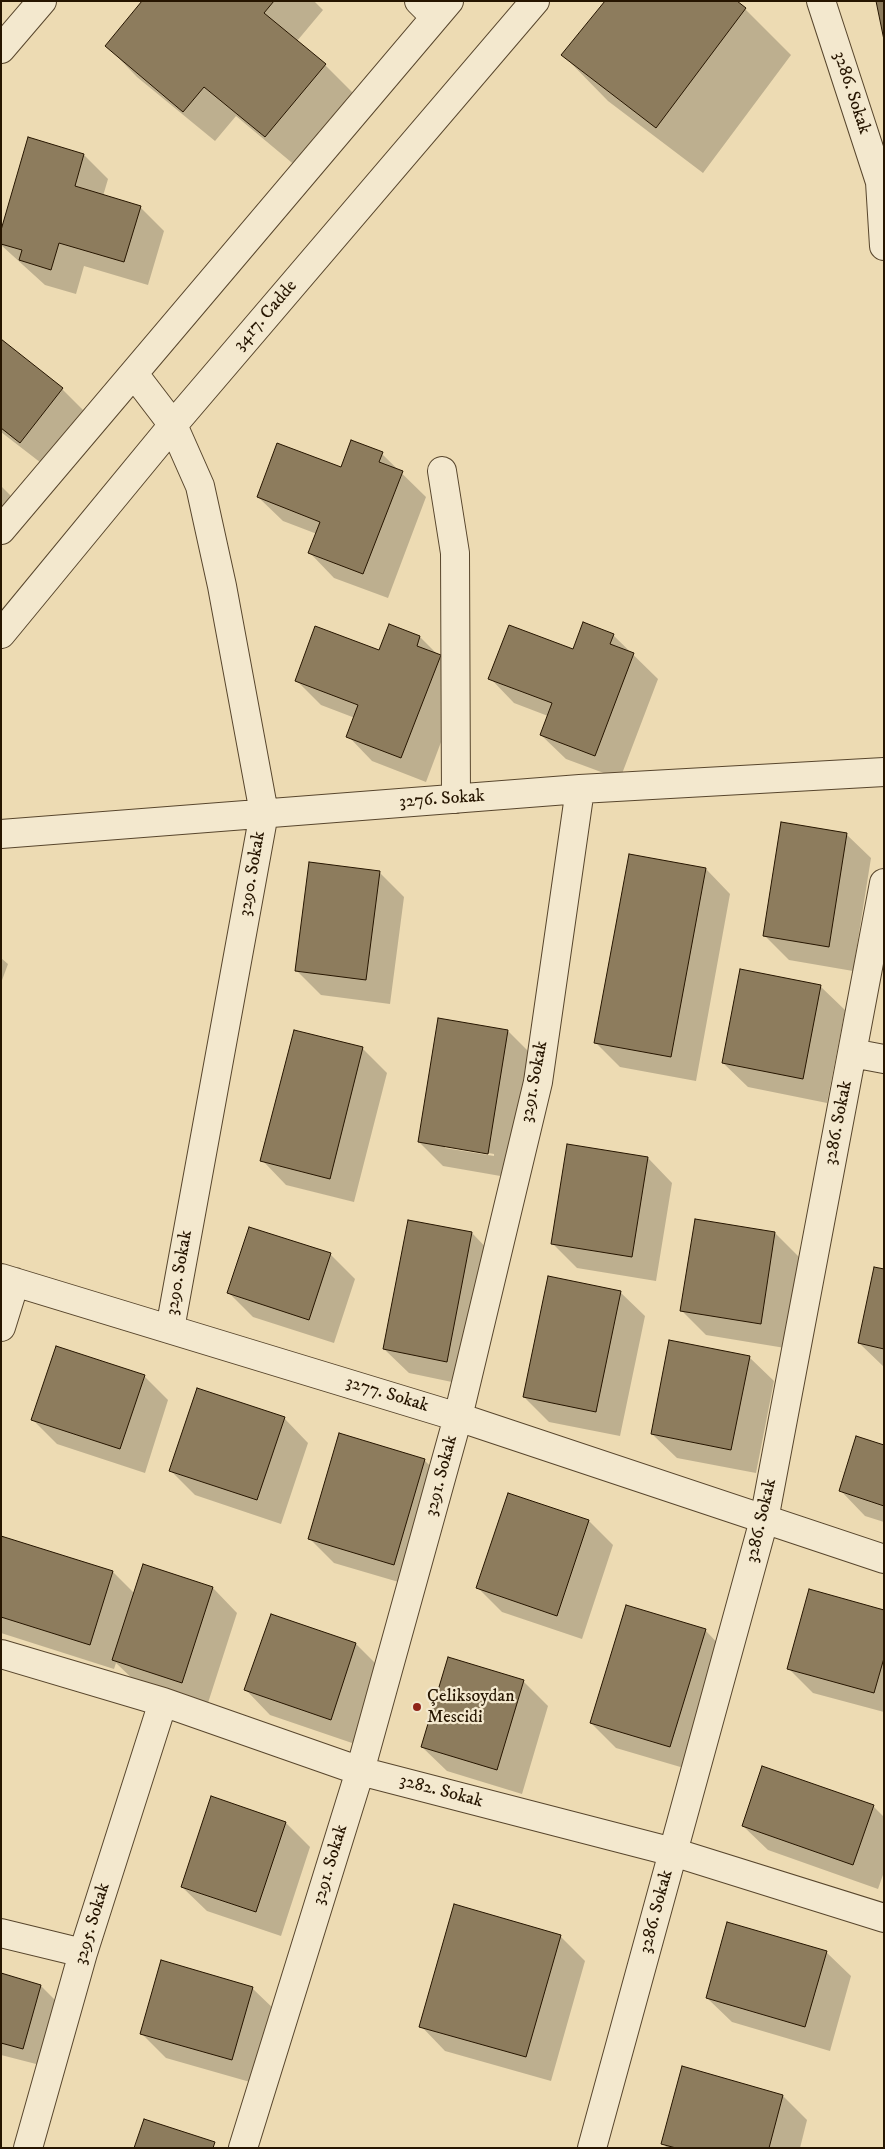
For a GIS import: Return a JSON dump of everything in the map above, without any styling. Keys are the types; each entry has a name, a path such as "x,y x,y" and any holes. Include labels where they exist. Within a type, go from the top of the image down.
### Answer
{"street":[{"path":"1,49 42,1"},
{"name":"3417. Cadde","path":"1,634 173,425 535,1"},
{"name":"3286. Sokak","path":"821,1 882,182 884,246"},
{"path":"1,530 134,374 434,6"},
{"name":"3290. Sokak","path":"134,374 173,425 200,486 222,586 264,813 170,1329"},
{"path":"442,471 455,553 456,799"},
{"name":"3276. Sokak","path":"1,834 580,789 884,772"},
{"name":"3291. Sokak","path":"243,2148 360,1771 458,1417 538,1082 580,789"},
{"name":"3286. Sokak","path":"592,2148 764,1520 884,883"},
{"path":"852,1053 884,1059"},
{"path":"1,1327 8,1280"},
{"name":"3277. Sokak","path":"8,1280 458,1417 884,1559"},
{"name":"3282. Sokak","path":"1,1654 163,1702 360,1771 673,1852 884,1918"},
{"name":"3295. Sokak","path":"28,2148 83,1953 163,1702"},
{"path":"1,1933 83,1953"}],"building":[{"path":"142,1 274,1 264,13 326,64 265,137 204,87 183,112 105,46"},
{"path":"605,1 737,1 746,8 656,128 561,55"},
{"path":"876,1 884,1 884,40"},
{"path":"28,137 84,154 75,186 141,206 124,262 59,243 51,270 19,260 22,250 1,244 1,230"},
{"path":"1,339 63,388 20,443 1,428"},
{"path":"351,440 383,452 379,462 403,471 363,574 308,553 320,522 257,497 277,443 341,467"},
{"path":"583,622 614,634 610,644 634,653 595,756 540,735 552,703 488,679 509,625 573,649"},
{"path":"389,624 420,636 417,646 441,655 401,758 346,737 358,705 295,681 315,626 379,650"},
{"path":"781,822 847,833 829,947 763,936"},
{"path":"629,854 706,868 671,1057 594,1043"},
{"path":"309,862 380,871 366,980 295,971"},
{"path":"740,969 821,985 803,1079 722,1063"},
{"path":"438,1018 508,1030 488,1154 418,1142"},
{"path":"294,1030 363,1047 330,1179 260,1161"},
{"path":"567,1144 648,1157 632,1257 551,1244"},
{"path":"695,1219 775,1232 761,1324 680,1311"},
{"path":"408,1220 472,1232 447,1362 383,1349"},
{"path":"249,1227 331,1253 309,1320 227,1293"},
{"path":"874,1267 884,1269 884,1349 858,1343"},
{"path":"548,1276 621,1291 596,1412 523,1397"},
{"path":"669,1340 750,1356 731,1450 651,1434"},
{"path":"56,1346 145,1375 120,1449 31,1420"},
{"path":"197,1388 285,1417 257,1500 169,1471"},
{"path":"339,1433 425,1459 394,1565 308,1539"},
{"path":"856,1436 884,1445 884,1506 839,1491"},
{"path":"508,1493 589,1520 557,1616 476,1588"},
{"path":"1,1536 113,1571 90,1645 1,1617"},
{"path":"143,1564 213,1587 182,1683 112,1660"},
{"path":"809,1589 884,1610 884,1658 874,1693 787,1669"},
{"path":"626,1605 706,1629 670,1747 590,1723"},
{"path":"271,1614 356,1643 331,1720 244,1690"},
{"path":"448,1657 524,1680 497,1770 421,1747"},
{"path":"762,1766 874,1805 853,1865 742,1826"},
{"path":"211,1796 286,1822 256,1912 181,1887"},
{"path":"454,1904 561,1935 526,2057 419,2027"},
{"path":"727,1922 827,1951 805,2027 706,1998"},
{"path":"161,1960 253,1987 232,2060 140,2034"},
{"path":"1,1973 41,1985 23,2049 1,2043"},
{"path":"682,2066 783,2095 769,2148 676,2148 661,2144"},
{"path":"144,2119 215,2142 213,2148 134,2148"}],"place":[{"name":"Çeliksoydan Mescidi","path":"417,1707"}]}
